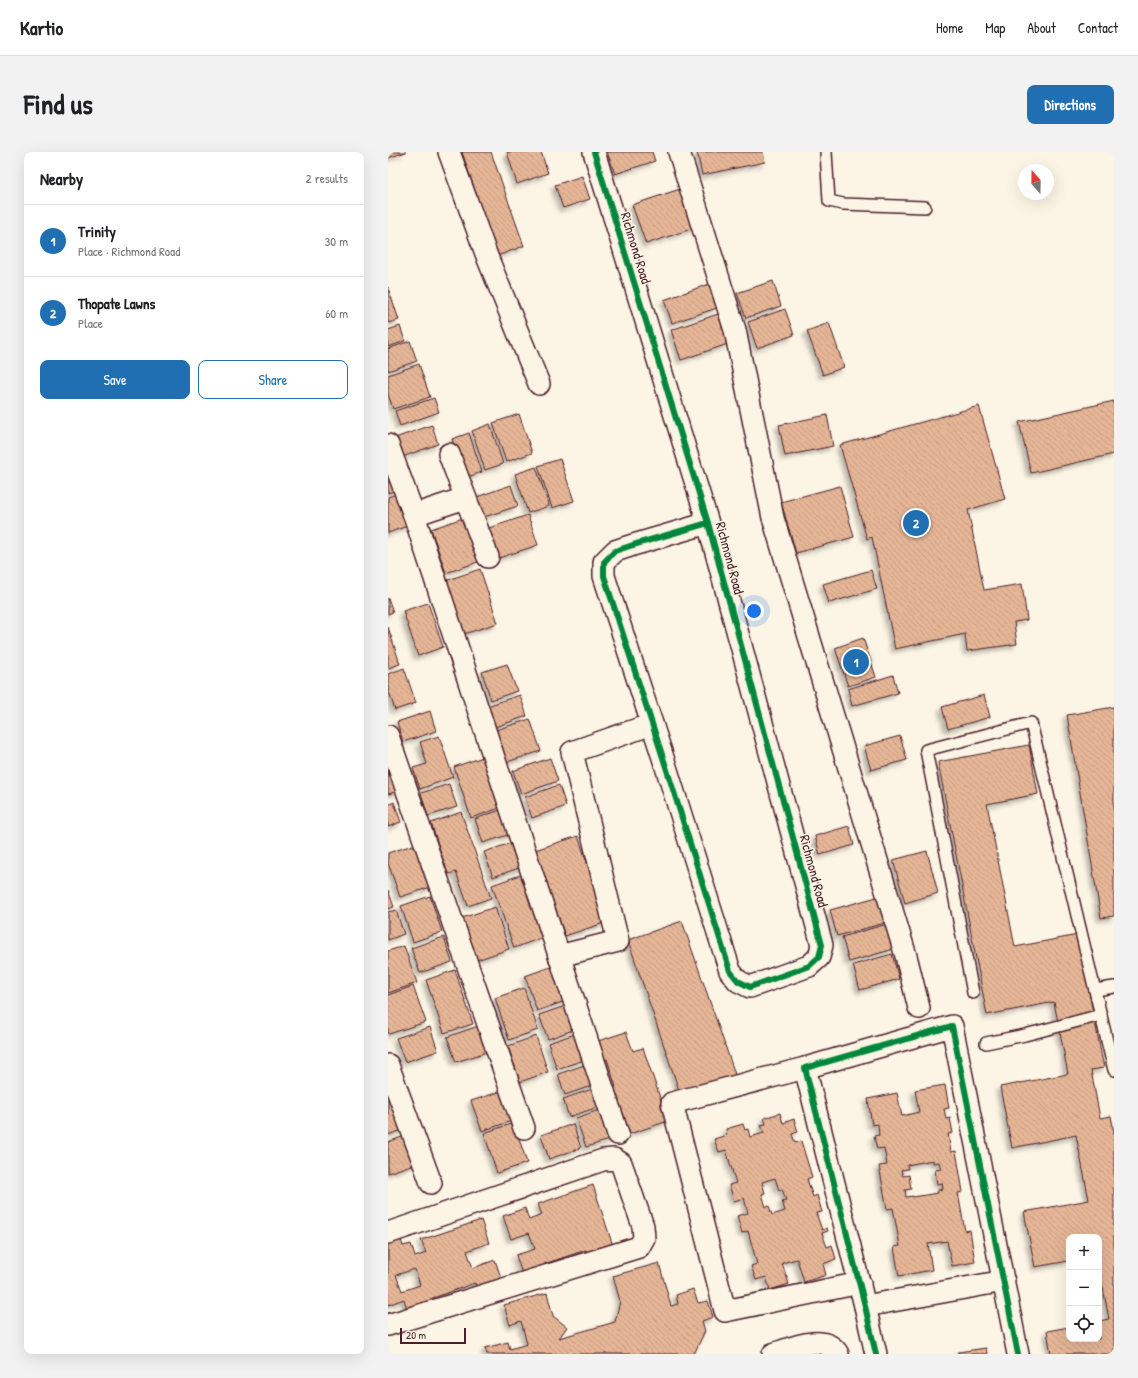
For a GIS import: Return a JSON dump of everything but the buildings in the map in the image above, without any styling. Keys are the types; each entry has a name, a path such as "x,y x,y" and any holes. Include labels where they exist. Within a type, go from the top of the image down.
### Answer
{"street":[{"path":"449,152 488,259 539,384"},
{"name":"Richmond Road","path":"594,152 708,523 822,945 819,957 809,966 750,987 738,981 730,971 652,724"},
{"path":"680,152 735,330 773,518 906,956 919,1008"},
{"path":"388,445 414,515 618,1134"},
{"path":"449,454 488,557"},
{"path":"414,515 465,498"},
{"path":"559,956 618,941 572,752 652,724 604,576 604,562 615,551 633,544 708,523"},
{"path":"388,736 524,1128"},
{"path":"860,1283 725,1311 672,1103 804,1068 952,1026 1018,1354"},
{"path":"388,1065 430,1183"},
{"path":"804,1068 860,1283 876,1354"},
{"path":"388,1233 603,1160 614,1159 621,1163 643,1226 644,1238 639,1247 388,1325"},
{"path":"865,1306 1004,1281"},
{"path":"773,1354 807,1343 824,1343 835,1349 838,1354"}],"lane":[{"path":"826,152 829,201 843,204 925,208"},
{"path":"973,993 926,750 1031,723 1114,1070"},
{"path":"1095,990 1114,987"},
{"path":"986,1043 1025,1035 1101,1015"}],"cycle path":[{"path":"594,152 708,523 822,945 819,957 809,966 750,987 738,981 730,971 604,576 604,562 615,551 708,523"},
{"path":"876,1354 805,1068 952,1026 1018,1354"}],"place":[{"name":"Thopate Lawns","path":"916,523"},
{"name":"Trinity","path":"856,662"}]}
